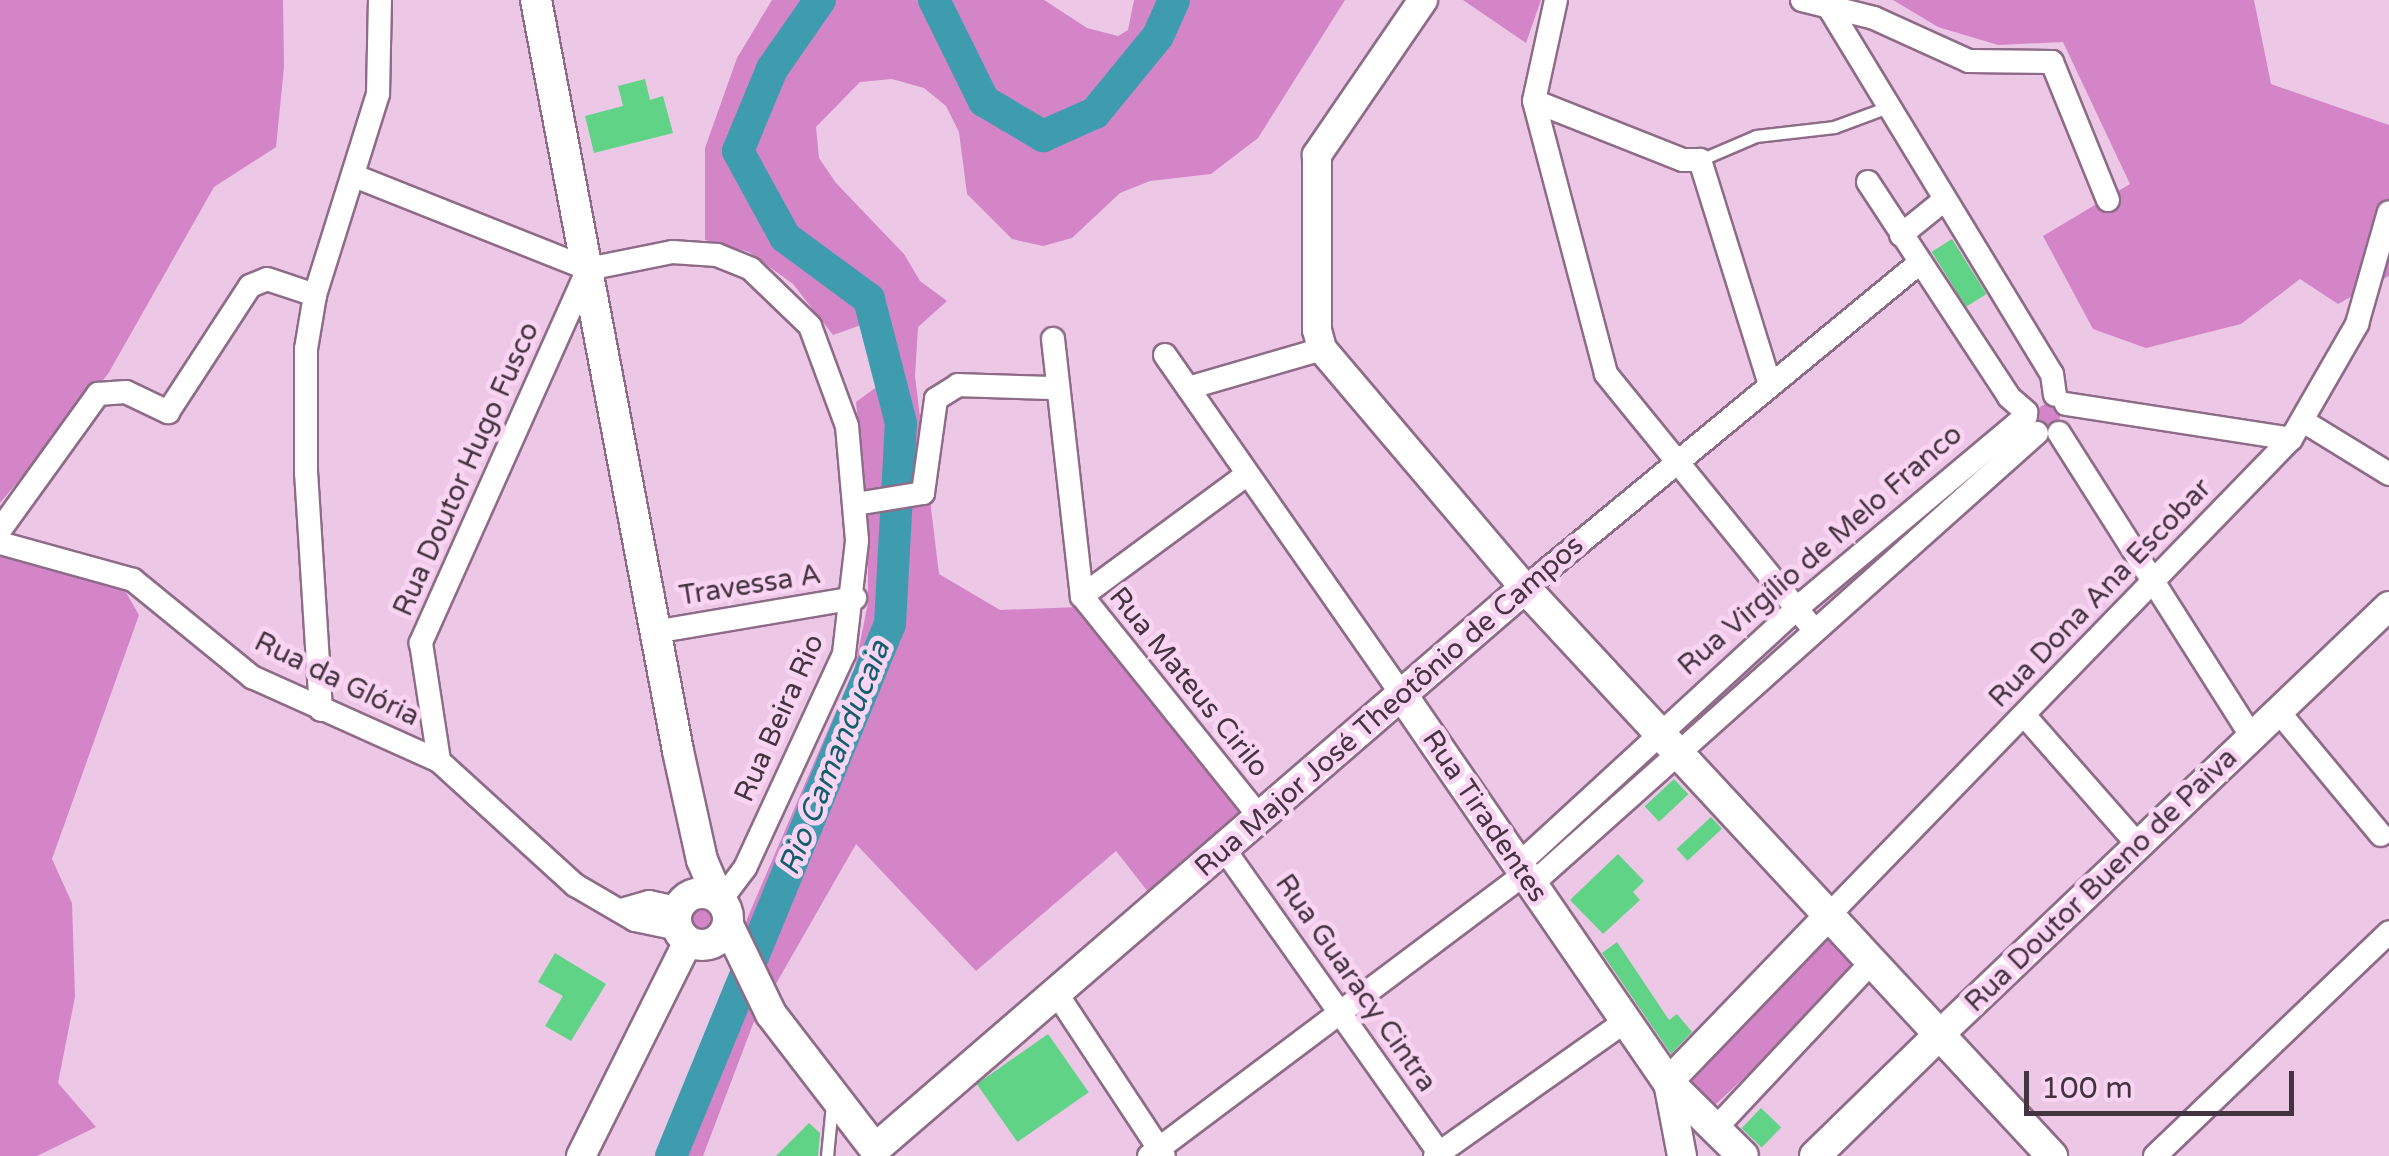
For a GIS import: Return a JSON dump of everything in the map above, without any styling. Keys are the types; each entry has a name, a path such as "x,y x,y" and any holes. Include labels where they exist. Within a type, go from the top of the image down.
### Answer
{"main road":[{"path":"536,0 654,632 702,860 705,921 874,1154"},
{"path":"1525,588 1829,914 1936,1038 2052,1156"},
{"name":"Rua Major José Theotônio de Campos","path":"874,1154 1525,588"},
{"name":"Rua Tiradentes","path":"1402,695 1668,1082 1743,1156"},
{"name":"Rua Doutor Bueno de Paiva","path":"1815,1156 1936,1038"}],"street":[{"path":"321,710 306,473 306,349 315,295 357,176 378,94 380,0"},
{"path":"1423,0 1317,154 1317,330 1322,349 1525,588"},
{"path":"1556,0 1534,100 1606,374 1814,630"},
{"path":"1802,0 1874,18 1969,61 2052,62 2108,200"},
{"path":"1828,6 1943,201 2052,374 2068,423 2037,423"},
{"path":"1534,100 1683,160 1700,160 1769,381"},
{"path":"357,176 588,269"},
{"path":"1868,182 1918,264 2009,397 2037,423 2151,582 2251,736"},
{"path":"1900,235 1943,201"},
{"name":"Rua Dona Ana Escobar","path":"1829,914 2297,430 2357,324 2389,212"},
{"name":"Rua Beira Rio","path":"588,269 672,252 717,255 751,269 783,294 825,354 847,426 856,504 855,598 844,654 745,868 705,921"},
{"name":"Rua Major José Theotônio de Campos","path":"1525,588 1769,381 1918,264"},
{"name":"Rua Doutor Hugo Fusco","path":"438,762 421,643 588,269"},
{"path":"0,530 98,394 126,392 168,412 250,286 267,280 315,295"},
{"name":"Rua Mateus Cirilo","path":"1052,339 1082,596 1260,818"},
{"path":"1188,388 1322,349"},
{"name":"Rua Tiradentes","path":"1164,355 1402,695"},
{"path":"856,504 923,493 936,399 958,385 1055,388"},
{"path":"2037,423 2040,396 2297,430 2389,474"},
{"name":"Rua Virgílio de Melo Franco","path":"1668,744 1797,608 2037,423"},
{"name":"Rua Virgílio de Melo Franco","path":"1668,744 1814,630 2037,423"},
{"path":"1082,596 1246,476"},
{"name":"Rua da Glória","path":"0,543 132,580 252,676 438,762"},
{"name":"Travessa A","path":"654,632 855,598"},
{"name":"Rua Doutor Bueno de Paiva","path":"1936,1038 2389,606"},
{"path":"2278,710 2381,835"},
{"path":"2024,714 2139,846"},
{"path":"1058,994 1157,1153 1525,875 1668,744"},
{"path":"438,762 575,885 621,910 649,902 705,921 581,1156"},
{"name":"Rua Guaracy Cintra","path":"1224,849 1437,1154"},
{"path":"1682,1156 1668,1082 1829,914"},
{"path":"2155,1156 2389,932"},
{"path":"1714,1129 1872,962"},
{"path":"1437,1154 1624,1022"}],"lane":[{"path":"1700,160 1756,136 1834,127 1888,107"},
{"path":"826,1156 834,1095"}],"shaded area":[{"path":"0,0 283,0 284,67 276,147 214,187 108,374 0,503"},
{"path":"772,0 1044,0 1087,28 1118,36 1128,30 1134,0 1345,0 1258,138 1211,174 1150,181 1120,193 1072,238 1043,246 1012,239 967,194 959,132 946,106 924,88 892,79 860,82 816,127 819,158 836,183 904,254 920,281 947,301 918,327 915,376 939,574 1000,610 1078,607 1239,812 1149,893 1116,851 976,971 856,844 753,1024 703,1156 657,1156 729,997 747,919 855,667 868,603 868,521 856,402 882,383 864,324 833,335 793,284 749,252 705,240 705,148 737,58"},
{"path":"1463,0 1541,0 1526,43"},
{"path":"1893,0 2254,0 2271,84 2389,125 2389,276 2338,304 2300,279 2241,324 2146,348 2093,329 2043,236 2130,184 2063,42 1998,45 1938,27"},
{"path":"2048,404 2057,407 2057,425 2048,428 2039,425 2036,416 2039,407"},
{"path":"0,554 120,582 139,615 52,859 72,903 75,997 58,1083 96,1127 37,1156 0,1156"},
{"path":"703,897 719,903 725,919 719,935 703,941 687,935 681,919 687,903"},
{"path":"1831,923 1868,962 1704,1115 1667,1076"}],"building":[{"path":"645,79 650,100 663,96 673,133 594,153 585,116 623,106 618,86"},
{"path":"1952,239 1986,294 1966,307 1932,252"},
{"path":"1674,779 1688,794 1659,822 1645,806"},
{"path":"1711,817 1722,829 1688,861 1677,849"},
{"path":"1618,854 1644,881 1633,892 1640,900 1603,934 1570,900"},
{"path":"1617,942 1669,1020 1677,1014 1692,1032 1671,1054 1602,953"},
{"path":"555,953 606,984 571,1041 545,1026 563,996 538,982"},
{"path":"1048,1034 1089,1092 1017,1142 977,1084"},
{"path":"1761,1108 1781,1127 1762,1148 1742,1128"},
{"path":"809,1123 820,1133 818,1156 776,1156"}],"waterway":[{"name":"Rio Camanducaia","path":"671,1156 890,624 901,423 869,299 785,237 738,151 772,69 820,0"},
{"name":"Rio Camanducaia","path":"934,0 984,101 1043,136 1095,113 1158,36 1174,0"}]}
